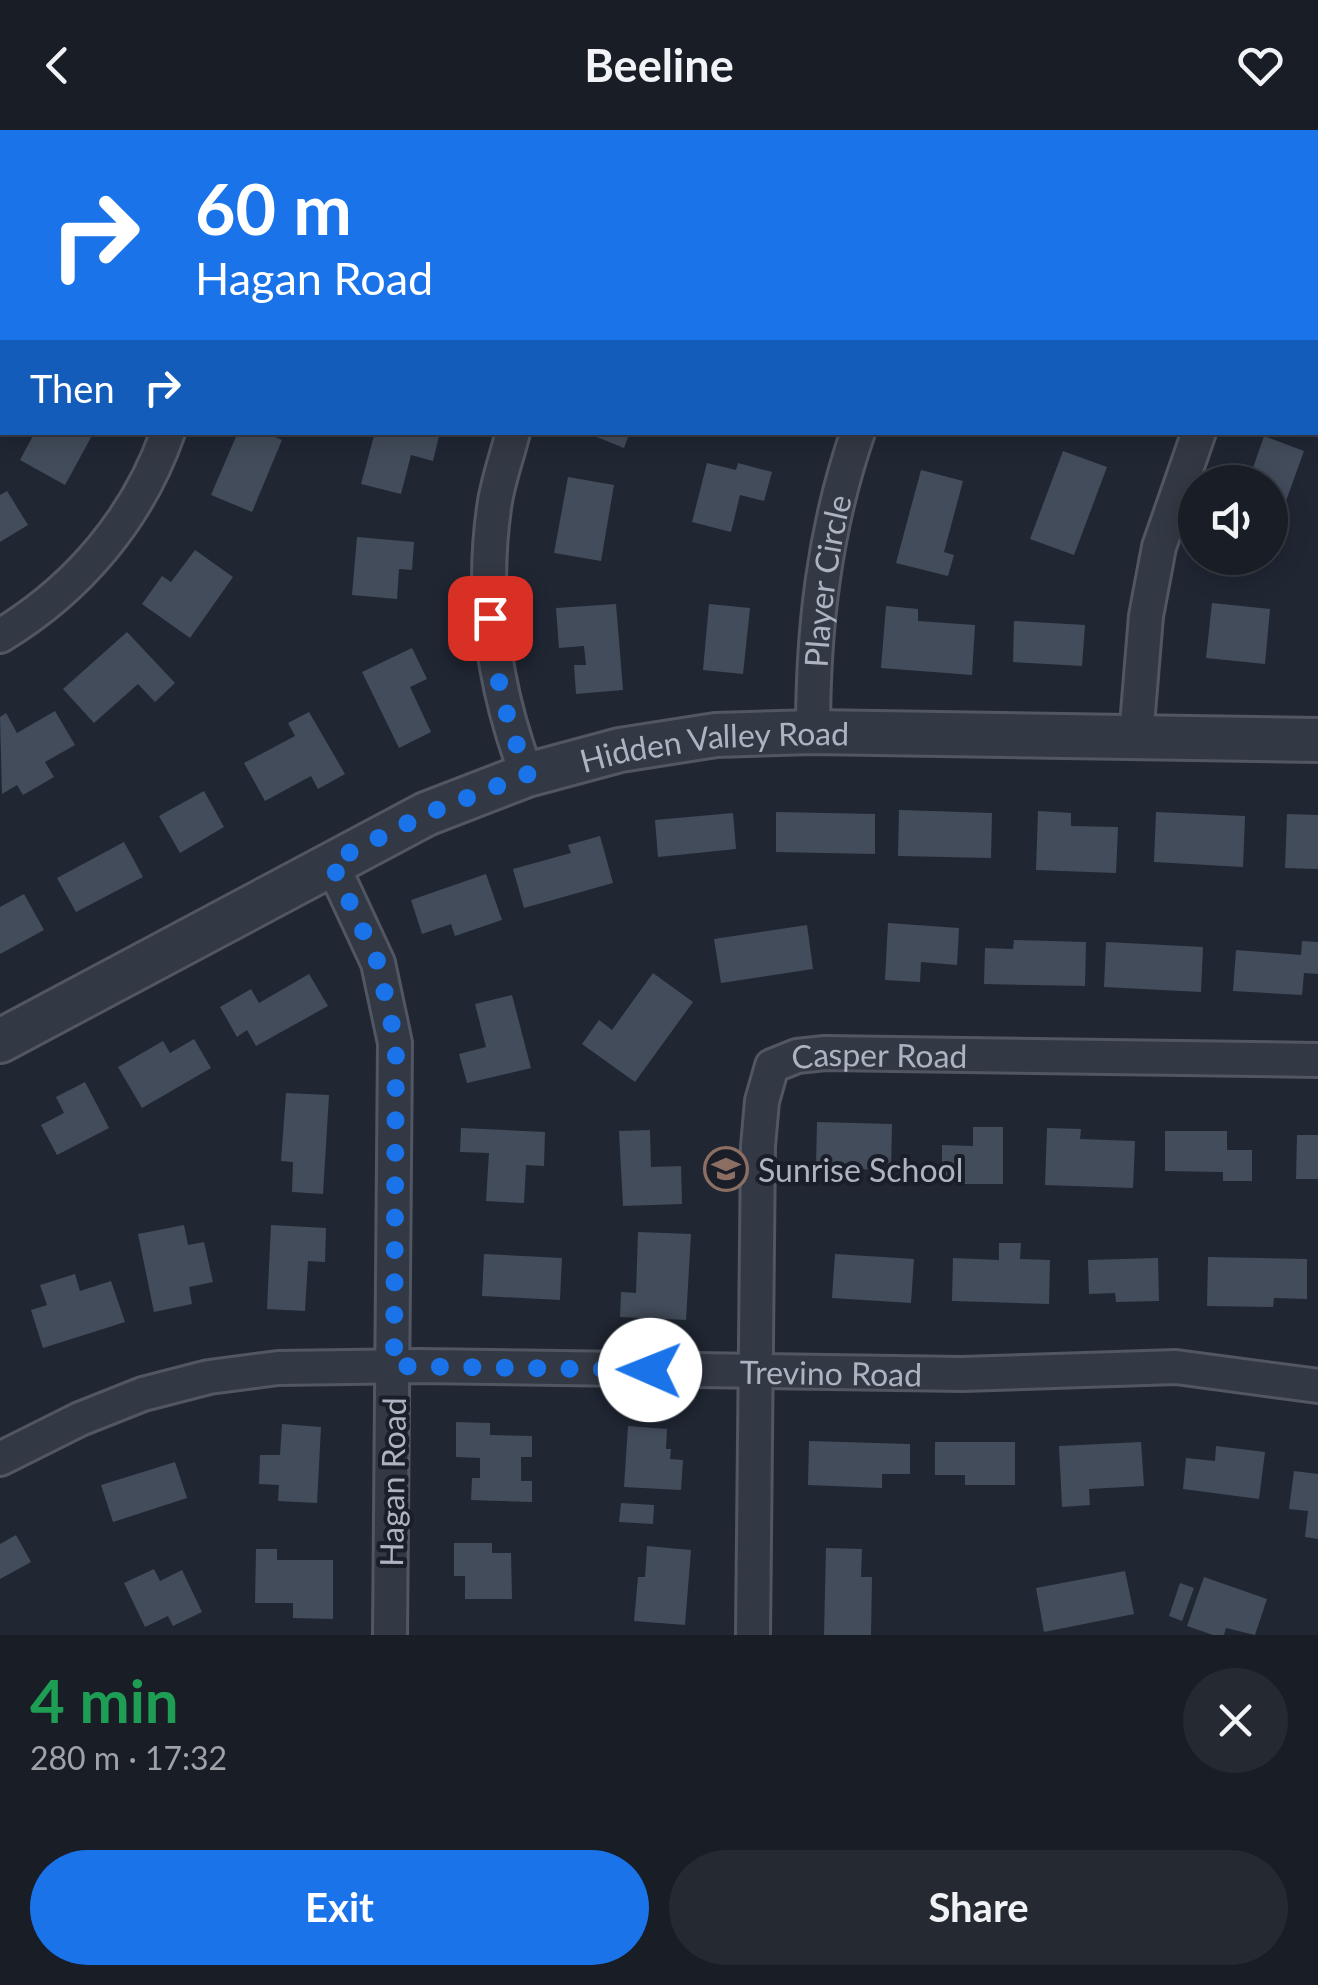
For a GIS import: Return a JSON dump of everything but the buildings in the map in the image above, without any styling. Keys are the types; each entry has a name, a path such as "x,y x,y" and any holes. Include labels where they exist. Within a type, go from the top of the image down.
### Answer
{"street":[{"path":"0,636 61,594 98,553 131,511 167,435"},
{"path":"513,435 494,505 488,582 492,654 508,726 528,774"},
{"name":"Player Circle","path":"813,732 818,605 844,471 857,435"},
{"path":"1136,737 1146,616 1160,547 1198,435"},
{"name":"Hidden Valley Road","path":"0,1041 426,814 528,774 620,750 716,735 813,732 1318,740"},
{"name":"Hagan Road","path":"331,862 378,963 396,1043 390,1635"},
{"name":"Casper Road","path":"753,1635 758,1146 762,1101 772,1066 797,1056 825,1053 1318,1060"},
{"name":"Trevino Road","path":"0,1459 80,1419 143,1394 209,1377 278,1368 394,1366 962,1374 1176,1367 1318,1386"}],"place":[{"name":"Sunrise School","path":"726,1169"}],"route":[{"path":"490,618 492,654 508,726 528,774 426,814 331,862 378,963 396,1043 394,1366 650,1370"}]}
